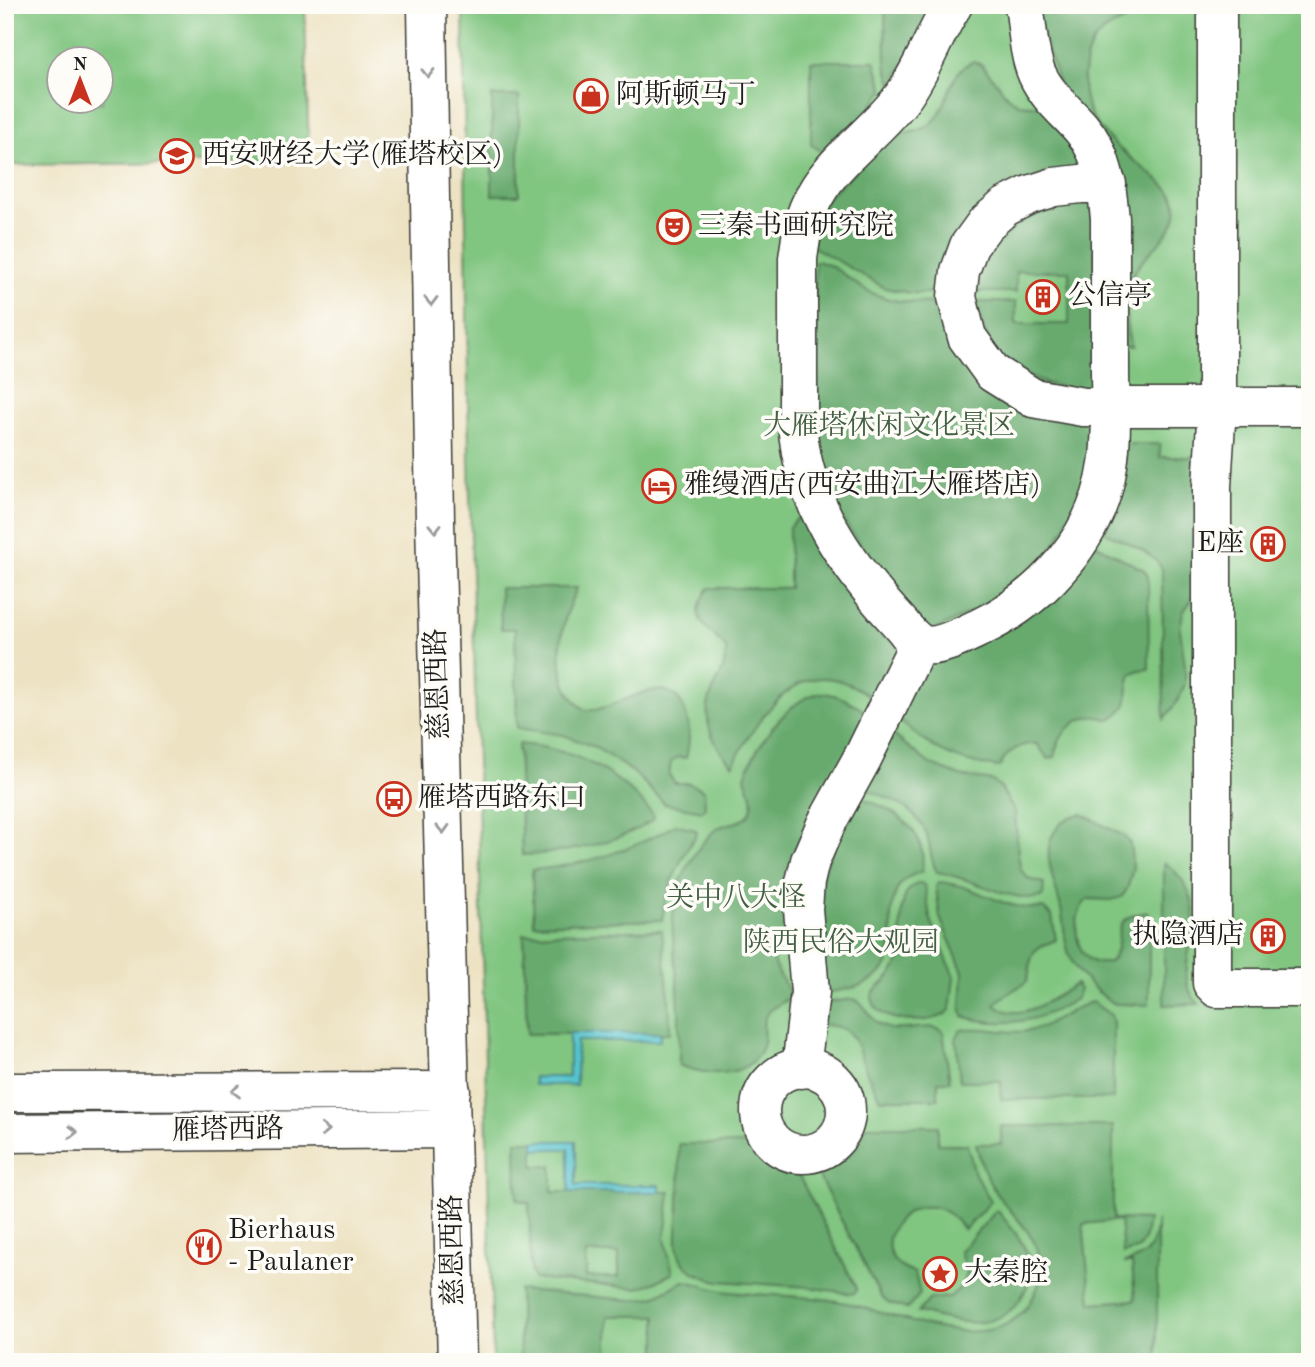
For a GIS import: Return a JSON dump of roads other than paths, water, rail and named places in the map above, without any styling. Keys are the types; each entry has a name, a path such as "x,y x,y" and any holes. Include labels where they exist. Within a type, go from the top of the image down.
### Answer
{"street":[{"name":"慈恩西路","path":"427,5 435,521 457,1362"},
{"path":"919,646 846,559 819,512 809,488 798,433 798,258 801,232 809,206 822,182 902,98 953,5"},
{"path":"801,1069 810,992 803,909 810,861 919,646 965,635 992,622 1021,603 1058,569 1075,547 1094,515 1105,485 1110,449 1110,219 1107,184 1099,155 1083,130 1060,107 1038,76 1033,63 1024,5"},
{"path":"1217,5 1217,407 1212,486 1212,983 1217,988 1310,988"},
{"path":"1107,184 1054,187 1029,195 1006,207 985,224 969,246 960,271 957,297 967,338 993,373 1033,398 1083,407 1310,407"},
{"name":"雁塔西路","path":"5,1092 451,1091"},
{"name":"雁塔西路","path":"5,1133 452,1129"}],"water":[{"path":"569,1033 660,1033 660,1041 577,1041 576,1085 534,1085 534,1077 569,1077"},
{"path":"534,1141 576,1141 576,1185 660,1185 660,1192 569,1192 569,1149 534,1149"}],"place":[{"name":"阿斯顿马丁","path":"591,96"},
{"name":"西安财经大学(雁塔校区)","path":"177,156"},
{"name":"三秦书画研究院","path":"674,227"},
{"name":"公信亭","path":"1043,297"},
{"name":"雅缦酒店(西安曲江大雁塔店)","path":"659,486"},
{"name":"E座","path":"1268,544"},
{"name":"雁塔西路东口","path":"394,799"},
{"name":"执隐酒店","path":"1268,936"},
{"name":"Bierhaus - Paulaner","path":"204,1247"},
{"name":"大秦腔","path":"940,1274"}],"park label":[{"name":"大雁塔休闲文化景区","path":"889,427"},
{"name":"关中八大怪","path":"736,899"},
{"name":"陕西民俗大观园","path":"841,944"}]}
